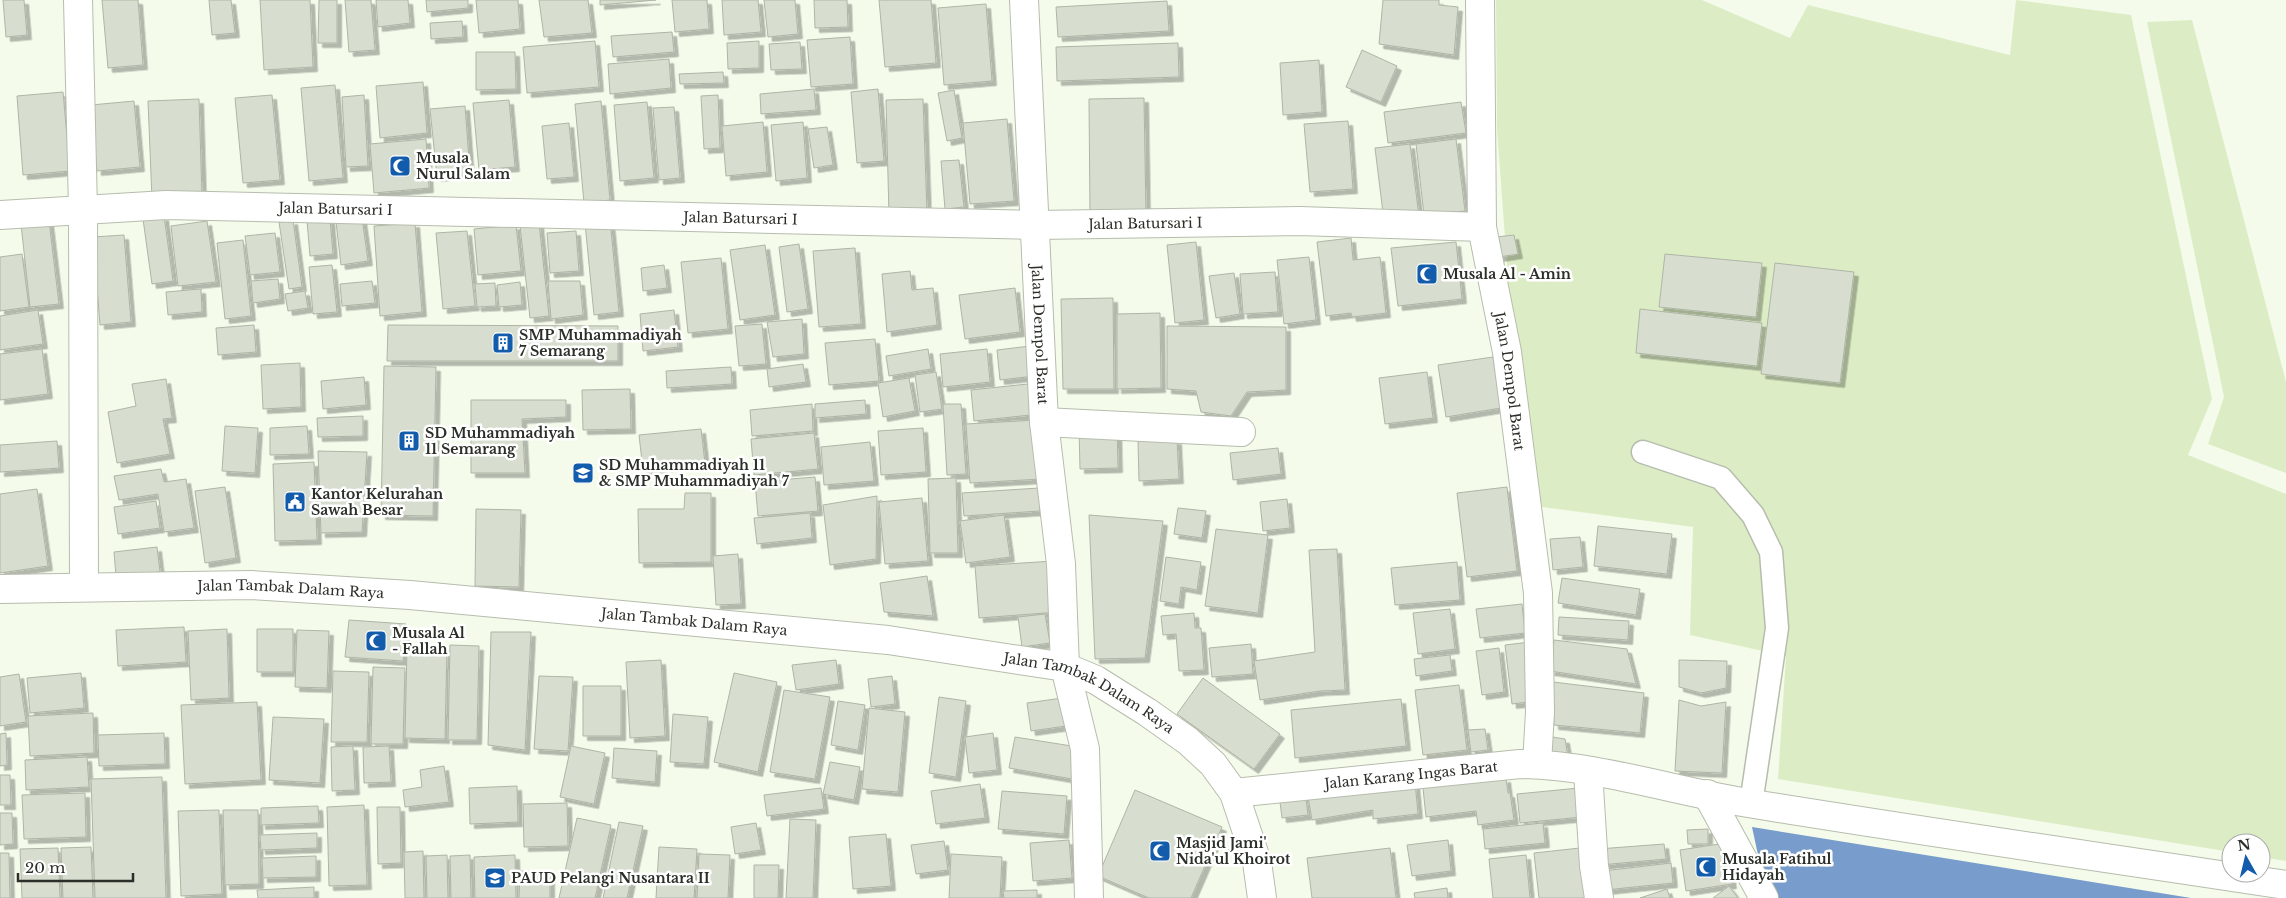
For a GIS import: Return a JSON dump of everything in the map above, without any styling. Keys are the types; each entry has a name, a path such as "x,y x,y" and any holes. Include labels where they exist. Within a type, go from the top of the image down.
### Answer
{"street":[{"path":"78,0 83,209 84,587"},
{"name":"Jalan Dempol Barat","path":"1024,0 1044,422 1061,564 1065,667 1085,750 1089,898"},
{"name":"Jalan Dempol Barat","path":"1480,0 1482,227 1507,352 1538,592 1540,712 1536,764"},
{"name":"Jalan Batursari I","path":"0,214 166,205 1036,225 1300,221 1482,227"},
{"path":"1044,422 1241,432"},
{"name":"Jalan Tambak Dalam Raya","path":"0,589 251,585 410,595 888,640 1065,667 1096,680 1188,741 1213,764 1234,793 1257,862 1262,898"},
{"name":"Jalan Karang Ingas Barat","path":"1234,793 1520,764 1536,764 1588,771 1751,804 2286,885"},
{"path":"1588,771 1594,866 1600,898"},
{"path":"1707,794 1764,898"}],"lane":[{"path":"1643,452 1721,478 1753,516 1771,552 1777,628 1751,804"}],"green space":[{"path":"1496,0 1702,0 1790,38 1808,5 2010,55 2016,0 2131,15 2212,399 2188,455 2286,494 2286,861 2271,859 2271,833 2221,833 2221,850 1778,779 1786,656 1690,635 1693,527 1535,506 1513,347 1497,129"},
{"path":"2192,20 2286,382 2286,473 2208,444 2224,397 2147,22"}],"water":[{"path":"1752,827 2191,898 1777,898 1763,878"}],"building":[{"path":"3,0 24,0 27,35 6,37"},
{"path":"102,0 138,0 143,65 108,68"},
{"path":"209,0 231,0 235,33 212,35"},
{"path":"260,0 310,0 313,67 264,70"},
{"path":"319,0 337,0 337,43 318,43"},
{"path":"345,0 371,0 375,50 349,52"},
{"path":"376,0 408,0 410,23 378,27"},
{"path":"426,0 468,0 468,8 427,12"},
{"path":"476,0 518,0 520,29 479,33"},
{"path":"539,0 588,0 592,33 544,37"},
{"path":"600,0 656,0 600,5"},
{"path":"672,0 707,0 709,29 675,32"},
{"path":"722,0 758,0 761,32 724,35"},
{"path":"764,0 795,0 798,34 768,37"},
{"path":"814,0 847,0 848,27 815,28"},
{"path":"879,0 931,0 936,63 885,67"},
{"path":"1383,0 1439,0 1439,5 1458,7 1454,55 1379,44"},
{"path":"1167,1 1169,31 1058,37 1056,7"},
{"path":"986,4 992,81 944,85 938,8"},
{"path":"462,21 463,37 431,39 430,23"},
{"path":"672,32 674,52 613,57 611,36"},
{"path":"850,37 853,84 811,87 807,40"},
{"path":"595,41 599,87 527,93 523,47"},
{"path":"759,41 759,68 728,69 727,43"},
{"path":"800,42 802,69 771,70 769,44"},
{"path":"1178,43 1179,77 1057,81 1056,47"},
{"path":"1362,50 1397,66 1381,102 1346,87"},
{"path":"476,52 515,52 516,89 476,90"},
{"path":"669,59 671,88 610,94 608,64"},
{"path":"1319,60 1322,112 1283,115 1280,63"},
{"path":"723,72 724,83 680,84 679,74"},
{"path":"423,82 427,133 380,138 376,86"},
{"path":"335,85 343,178 309,181 301,88"},
{"path":"814,89 816,110 761,114 760,94"},
{"path":"878,89 884,161 857,163 851,92"},
{"path":"954,90 962,138 947,141 938,93"},
{"path":"63,92 70,171 23,175 17,96"},
{"path":"272,95 280,180 243,183 235,98"},
{"path":"364,95 368,166 346,167 342,97"},
{"path":"718,95 720,148 704,149 701,96"},
{"path":"1144,98 1146,216 1090,217 1089,99"},
{"path":"199,99 202,197 152,199 148,101"},
{"path":"923,99 927,213 889,215 886,100"},
{"path":"509,100 515,167 479,170 473,103"},
{"path":"134,101 140,167 97,171 91,105"},
{"path":"601,101 610,200 584,203 575,104"},
{"path":"647,102 654,178 620,181 614,105"},
{"path":"1461,102 1466,133 1388,143 1384,112"},
{"path":"465,106 470,173 437,177 430,109"},
{"path":"674,107 680,178 659,180 653,108"},
{"path":"1007,119 1014,201 970,204 963,123"},
{"path":"1348,121 1353,189 1310,192 1304,124"},
{"path":"763,122 767,172 726,176 722,126"},
{"path":"803,122 807,178 776,181 771,125"},
{"path":"569,123 574,177 547,179 542,126"},
{"path":"827,127 833,165 814,168 808,129"},
{"name":"Musala Nurul Salam","path":"426,139 429,188 374,193 370,144"},
{"path":"1456,139 1465,211 1424,215 1416,144"},
{"path":"1410,144 1419,217 1384,221 1375,148"},
{"path":"959,160 964,207 945,209 941,161"},
{"path":"164,216 173,281 152,284 143,219"},
{"path":"362,218 368,261 341,265 336,222"},
{"path":"330,219 333,254 310,256 307,221"},
{"path":"293,220 302,287 289,289 279,222"},
{"path":"610,220 619,312 594,315 585,223"},
{"path":"49,221 59,304 30,307 21,224"},
{"path":"207,221 216,282 178,286 171,226"},
{"path":"415,223 422,312 380,316 374,226"},
{"path":"539,223 549,316 530,318 520,225"},
{"path":"516,225 521,271 478,275 474,229"},
{"path":"467,231 475,306 443,309 436,233"},
{"path":"576,231 579,271 550,273 547,233"},
{"path":"275,233 280,272 250,275 245,236"},
{"path":"124,235 131,322 100,325 93,237"},
{"path":"1514,235 1518,254 1499,257 1496,237"},
{"path":"1351,238 1353,260 1380,257 1386,313 1352,317 1351,313 1326,316 1317,242"},
{"path":"243,240 251,316 225,319 217,243"},
{"path":"1196,242 1204,320 1175,323 1167,245"},
{"name":"Musala Al - Amin","path":"1456,242 1462,299 1398,306 1391,248"},
{"path":"799,244 808,309 787,312 779,247"},
{"path":"765,245 775,315 740,320 730,250"},
{"path":"855,248 861,324 819,327 813,251"},
{"path":"22,254 29,307 0,311 0,257"},
{"path":"1665,254 1762,263 1756,317 1659,307"},
{"path":"1309,257 1316,320 1284,324 1277,260"},
{"path":"721,258 728,329 688,333 681,262"},
{"path":"1775,263 1854,272 1840,383 1761,374"},
{"path":"332,265 337,312 313,314 309,267"},
{"path":"664,265 667,288 643,291 641,268"},
{"path":"910,271 912,290 933,288 937,325 887,332 882,274"},
{"path":"1275,272 1278,312 1243,314 1240,274"},
{"path":"1234,273 1240,314 1216,318 1209,276"},
{"path":"278,279 280,299 253,303 251,281"},
{"path":"372,281 375,303 342,306 340,284"},
{"path":"548,281 580,281 583,315 551,319"},
{"path":"520,282 522,305 499,307 497,285"},
{"path":"495,283 496,306 477,307 475,284"},
{"path":"1015,288 1020,332 965,339 959,295"},
{"path":"201,289 202,312 168,315 166,292"},
{"path":"305,291 308,308 288,311 285,294"},
{"path":"1113,298 1114,389 1063,389 1061,299"},
{"path":"1640,309 1762,323 1757,366 1636,353"},
{"path":"38,310 43,344 0,350 0,316"},
{"path":"674,310 678,347 643,351 640,314"},
{"path":"1160,313 1161,388 1117,389 1117,314"},
{"path":"802,319 804,354 773,357 767,322"},
{"path":"762,324 766,364 739,366 735,326"},
{"path":"254,325 256,352 218,355 216,328"},
{"name":"SMP Muhammadiyah 7 Semarang","path":"388,325 618,326 618,361 387,361"},
{"path":"1167,326 1286,327 1286,390 1247,392 1231,416 1201,412 1196,391 1167,389"},
{"path":"875,339 879,381 829,385 825,343"},
{"path":"1030,346 1034,376 1000,380 997,350"},
{"path":"42,349 48,394 0,400 0,354"},
{"path":"928,349 931,369 889,376 886,356"},
{"path":"987,349 990,382 943,387 940,354"},
{"path":"1493,357 1501,408 1446,417 1438,365"},
{"path":"300,363 301,407 263,409 261,365"},
{"path":"803,364 806,382 769,387 767,369"},
{"name":"SD Muhammadiyah 11 Semarang","path":"384,366 436,367 433,516 381,515"},
{"path":"731,367 732,384 667,388 666,371"},
{"path":"936,372 942,409 920,412 915,375"},
{"path":"1427,372 1433,418 1385,424 1379,378"},
{"path":"364,377 366,405 323,409 321,381"},
{"path":"909,378 915,411 883,417 878,383"},
{"path":"166,379 172,418 163,419 170,454 117,463 108,412 136,406 132,384"},
{"path":"1037,383 1040,414 974,421 971,390"},
{"path":"630,389 631,429 583,430 582,390"},
{"path":"471,400 566,400 566,417 522,419 525,473 471,473"},
{"path":"865,400 866,414 815,418 815,404"},
{"path":"812,404 813,431 752,436 750,410"},
{"path":"943,404 961,404 966,474 947,475"},
{"path":"363,416 363,436 318,437 317,418"},
{"path":"1037,420 1041,479 970,483 966,424"},
{"path":"225,426 258,428 255,473 222,471"},
{"path":"307,426 309,454 270,455 270,428"},
{"path":"1117,427 1118,468 1080,469 1079,428"},
{"path":"923,428 926,472 881,475 878,431"},
{"path":"701,429 705,463 643,470 639,435"},
{"path":"814,433 818,469 754,475 751,439"},
{"path":"1177,440 1179,479 1139,481 1138,441"},
{"path":"57,441 59,468 0,472 0,445"},
{"path":"870,442 874,481 824,485 821,447"},
{"path":"1278,448 1281,474 1233,480 1230,453"},
{"path":"318,451 367,452 362,532 321,533"},
{"name":"Kantor Kelurahan Sawah Besar","path":"314,462 317,540 275,541 273,464"},
{"path":"161,469 164,482 186,479 194,528 164,532 158,494 119,500 114,476"},
{"path":"815,477 818,511 758,516 755,482"},
{"path":"956,478 958,553 930,553 928,479"},
{"path":"225,487 236,558 205,563 195,491"},
{"path":"1507,487 1517,571 1467,577 1457,493"},
{"path":"1039,488 1040,511 964,516 962,493"},
{"path":"37,489 48,566 0,573 0,494"},
{"path":"685,493 711,493 711,562 639,563 638,509 684,509"},
{"path":"877,496 876,559 830,565 823,505"},
{"path":"922,498 928,561 885,564 879,502"},
{"path":"1287,499 1290,528 1263,531 1260,502"},
{"path":"156,501 160,528 118,534 114,507"},
{"path":"1178,508 1206,511 1202,538 1174,534"},
{"path":"476,509 521,510 519,587 475,586"},
{"path":"810,513 812,538 757,544 754,518"},
{"path":"1004,515 1010,557 966,563 960,521"},
{"path":"1089,515 1163,521 1145,658 1095,659"},
{"path":"1598,526 1672,534 1667,574 1594,566"},
{"path":"1216,529 1268,535 1258,613 1205,606"},
{"path":"1580,537 1583,567 1553,570 1550,539"},
{"path":"157,547 160,572 116,576 114,552"},
{"path":"1337,549 1345,690 1320,691 1260,700 1254,661 1315,652 1309,550"},
{"path":"738,554 741,604 716,605 713,556"},
{"path":"1166,557 1201,562 1197,590 1181,587 1179,604 1160,601"},
{"path":"1054,561 1058,612 979,618 975,566"},
{"path":"1457,562 1460,600 1395,605 1391,568"},
{"path":"927,576 933,616 884,612 880,583"},
{"path":"1562,578 1640,589 1636,615 1558,603"},
{"path":"1522,604 1525,633 1480,638 1476,609"},
{"path":"1450,609 1455,649 1418,654 1413,613"},
{"path":"1194,613 1195,628 1201,628 1204,670 1179,671 1176,634 1163,635 1161,616"},
{"path":"1045,614 1050,643 1022,647 1018,617"},
{"path":"1559,617 1629,621 1628,640 1558,635"},
{"name":"Musala Al - Fallah","path":"349,620 406,624 403,661 345,657"},
{"path":"184,627 186,662 118,666 116,630"},
{"path":"227,629 229,698 191,700 188,631"},
{"path":"257,629 293,629 293,672 257,672"},
{"path":"297,630 329,631 327,688 295,687"},
{"path":"491,632 531,632 525,750 488,745"},
{"path":"1554,640 1627,649 1636,684 1550,671"},
{"path":"1530,642 1537,701 1512,704 1505,645"},
{"path":"1251,644 1253,674 1212,677 1209,648"},
{"path":"450,645 479,646 477,740 448,740"},
{"path":"407,646 447,647 445,739 405,738"},
{"path":"1499,648 1504,692 1482,695 1476,651"},
{"path":"1450,655 1452,671 1416,676 1414,659"},
{"path":"661,660 665,736 630,738 626,662"},
{"path":"836,660 839,684 796,690 792,665"},
{"path":"1679,660 1727,661 1726,688 1701,693 1679,687"},
{"path":"373,667 405,668 403,744 371,744"},
{"path":"333,671 369,672 367,742 331,742"},
{"path":"81,673 84,708 30,713 27,678"},
{"path":"734,673 777,682 758,772 714,762"},
{"path":"19,674 26,722 0,726 0,677"},
{"path":"539,676 573,677 568,751 534,749"},
{"path":"892,676 895,704 871,707 868,679"},
{"path":"1203,678 1280,734 1254,769 1177,714"},
{"path":"1553,682 1644,693 1640,733 1554,725"},
{"path":"1459,685 1467,750 1423,755 1415,690"},
{"path":"583,686 621,686 621,736 583,736"},
{"path":"784,690 830,697 815,779 770,772"},
{"path":"939,697 966,701 956,777 929,773"},
{"path":"1062,698 1066,726 1031,731 1027,703"},
{"path":"1401,699 1406,746 1295,758 1291,710"},
{"path":"1679,700 1701,706 1726,702 1722,773 1675,771"},
{"path":"838,701 865,705 858,750 831,745"},
{"path":"257,702 261,780 185,784 181,705"},
{"path":"869,708 905,712 898,792 862,789"},
{"path":"93,713 94,753 30,756 28,716"},
{"path":"673,714 708,717 704,764 670,762"},
{"path":"273,717 324,719 320,783 269,780"},
{"path":"1485,729 1488,750 1471,752 1468,730"},
{"path":"6,733 7,765 0,766 0,734"},
{"path":"164,733 165,764 99,766 98,735"},
{"path":"993,733 997,770 969,773 965,737"},
{"path":"1546,736 1565,739 1568,757 1548,758"},
{"path":"1015,737 1078,747 1072,779 1009,768"},
{"path":"353,746 355,790 332,791 331,747"},
{"path":"389,746 391,782 364,783 363,747"},
{"path":"571,746 605,753 594,804 560,797"},
{"path":"614,748 657,751 655,782 612,778"},
{"path":"87,757 89,787 26,790 25,760"},
{"path":"830,762 860,767 854,800 823,794"},
{"path":"444,766 449,802 405,807 403,790 422,787 420,770"},
{"path":"0,775 10,775 11,805 0,805"},
{"path":"162,777 166,898 95,898 91,779"},
{"path":"1506,778 1514,820 1478,825 1476,811 1426,817 1423,788"},
{"path":"1415,782 1418,814 1373,819 1373,810 1312,820 1307,791"},
{"path":"980,784 985,818 936,824 931,791"},
{"path":"517,786 518,822 470,824 469,788"},
{"path":"821,788 824,809 767,816 764,795"},
{"path":"1579,788 1582,817 1520,823 1517,794"},
{"name":"Masjid Jami' Nida'ul Khoirot","path":"1135,790 1222,827 1191,898 1149,898 1098,876"},
{"path":"1002,791 1067,796 1064,834 998,829"},
{"path":"1305,791 1308,815 1282,818 1279,794"},
{"path":"85,793 86,837 24,839 22,795"},
{"path":"567,803 568,846 524,847 523,804"},
{"path":"364,805 367,885 329,886 327,807"},
{"path":"318,806 319,823 261,825 261,808"},
{"path":"377,807 400,807 401,863 378,864"},
{"path":"219,810 222,894 181,896 178,811"},
{"path":"223,810 258,810 259,884 225,885"},
{"path":"0,813 12,813 13,844 0,845"},
{"path":"577,818 611,825 595,898 559,898"},
{"path":"790,819 816,820 813,898 786,898"},
{"path":"619,822 643,826 627,898 603,898"},
{"path":"756,823 761,850 735,854 731,827"},
{"path":"1543,823 1545,843 1485,849 1483,829"},
{"path":"1708,829 1708,844 1688,844 1687,830"},
{"path":"317,833 317,848 261,850 260,835"},
{"path":"886,834 891,886 853,889 849,837"},
{"path":"1069,840 1072,878 1033,881 1030,843"},
{"path":"1448,840 1451,871 1412,876 1407,845"},
{"path":"944,841 948,870 916,874 911,845"},
{"name":"Musala Fatihul Hidayah","path":"1726,843 1732,884 1686,891 1680,850"},
{"path":"1664,844 1666,859 1600,865 1598,849"},
{"path":"91,847 93,898 63,898 61,848"},
{"path":"659,847 697,849 694,898 656,898"},
{"path":"58,848 60,898 22,898 20,849"},
{"path":"1390,848 1396,898 1312,898 1307,858"},
{"path":"1580,848 1586,898 1539,898 1534,853"},
{"path":"423,851 424,898 405,898 404,852"},
{"path":"0,853 9,853 10,898 0,898"},
{"path":"699,854 730,855 728,898 697,898"},
{"path":"951,854 1002,857 1000,898 949,898"},
{"path":"447,855 448,898 427,898 426,856"},
{"path":"470,855 471,898 451,898 450,856"},
{"name":"PAUD Pelangi Nusantara II","path":"515,855 516,898 475,898 474,857"},
{"path":"1526,855 1530,898 1493,898 1489,859"},
{"path":"316,856 316,877 263,878 262,858"},
{"path":"1671,863 1673,883 1605,890 1603,871"},
{"path":"754,865 779,865 778,898 754,898"},
{"path":"520,871 550,872 550,898 519,898"},
{"path":"1729,886 1738,898 1713,898"},
{"path":"314,887 314,898 258,898 257,890"},
{"path":"1447,888 1448,898 1415,898 1414,893"},
{"path":"1667,889 1670,898 1640,898"},
{"path":"1037,890 1037,898 1004,898 1003,891"}],"place":[{"name":"Musala Nurul Salam","path":"400,166"},
{"name":"Musala Al - Amin","path":"1427,274"},
{"name":"SMP Muhammadiyah 7 Semarang","path":"503,343"},
{"name":"SD Muhammadiyah 11 Semarang","path":"409,441"},
{"name":"SD Muhammadiyah 11 & SMP Muhammadiyah 7","path":"583,473"},
{"name":"Kantor Kelurahan Sawah Besar","path":"295,502"},
{"name":"Musala Al - Fallah","path":"376,641"},
{"name":"Masjid Jami' Nida'ul Khoirot","path":"1160,851"},
{"name":"Musala Fatihul Hidayah","path":"1706,867"},
{"name":"PAUD Pelangi Nusantara II","path":"495,878"}]}
